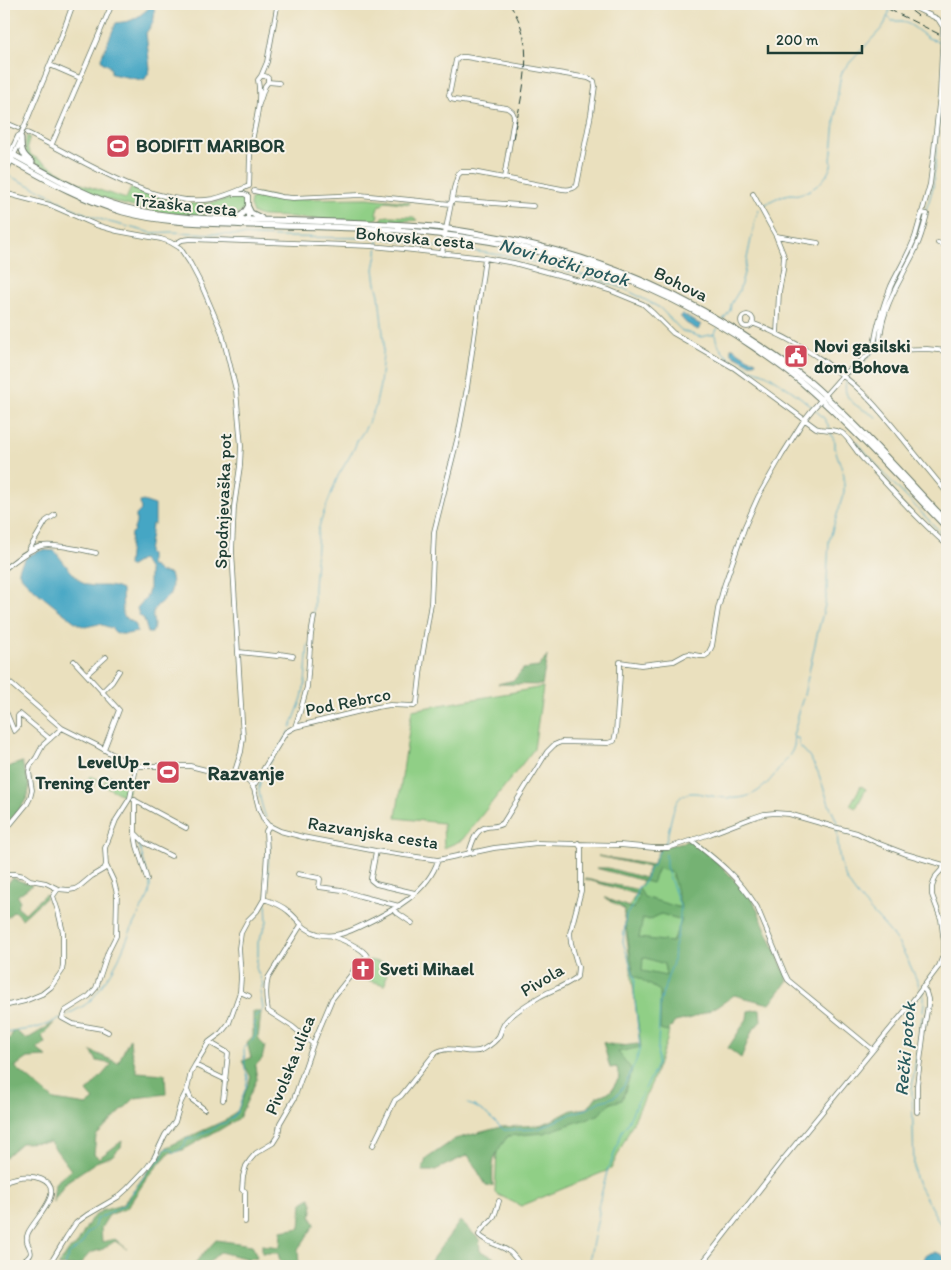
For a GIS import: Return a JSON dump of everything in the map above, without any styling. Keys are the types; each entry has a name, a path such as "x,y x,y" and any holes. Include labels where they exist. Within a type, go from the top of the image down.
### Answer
{"main road":[{"path":"21,136 21,147 24,156 40,169"},
{"name":"Tržaška cesta","path":"4,150 9,156 80,196 104,206 144,217 202,223 263,220 358,223 445,232"},
{"name":"Tržaška cesta","path":"9,156 40,169 82,192 107,202 144,212 189,218 248,222 445,232"},
{"path":"222,219 239,216 248,207 251,213 263,220"},
{"name":"Bohova","path":"445,232 528,248 582,263 648,288 724,324 789,366 916,492"},
{"path":"916,492 947,522"},
{"path":"916,492 947,528"}],"street":[{"path":"4,166 21,136 67,24 73,4"},
{"path":"52,144 112,4"},
{"path":"259,104 258,80 266,62 277,7 273,4"},
{"path":"469,852 480,829 500,826 503,823 544,755 554,745 561,742 602,744 614,741 620,662 641,665 665,663 685,655 705,656 710,651 718,607 724,587 745,526 769,478 815,405 842,376 867,356 876,346 876,330 884,305 912,245 923,214 930,184 940,94 943,27 935,17 910,4"},
{"path":"442,253 451,202 458,175 461,172 569,190 577,184 591,114 594,81 588,78 461,56 456,60 449,94 451,99 508,108 513,113 514,118 504,178"},
{"path":"259,104 268,82 266,62"},
{"path":"50,65 80,78"},
{"path":"261,76 267,76"},
{"path":"268,82 279,83"},
{"path":"259,84 265,86"},
{"name":"Tržaška cesta","path":"248,222 246,187 259,104"},
{"path":"4,122 18,128"},
{"name":"Tržaška cesta","path":"27,133 52,144 128,185 157,194 190,200 211,199 229,194"},
{"path":"4,176 9,156"},
{"path":"246,187 253,188 254,191 253,194 246,195 229,194 246,187"},
{"name":"Tržaška cesta","path":"254,191 293,198 360,195 533,206"},
{"name":"Bohovska cesta","path":"4,193 50,205 117,231 161,239 175,244 182,240 190,239 377,247 442,253 514,263 609,290 643,304 673,332 734,368 816,428 835,430 845,435 857,453 947,545"},
{"path":"753,194 783,251 784,262 779,292 777,334"},
{"path":"776,236 818,243"},
{"path":"938,243 947,246"},
{"name":"Spodnjevaška pot","path":"175,244 190,263 222,333 236,390 241,446 234,507 232,551 243,738 234,774"},
{"name":"Pod Rebrco","path":"291,729 377,707 390,705 414,706 418,701 422,658 431,603 434,532 458,436 467,388 485,258"},
{"path":"752,323 777,334 818,358 868,398 947,493"},
{"path":"876,346 888,350 927,349 947,351"},
{"path":"26,552 46,521 55,515"},
{"path":"4,569 26,552 41,546 53,545 96,553"},
{"path":"252,786 291,729 302,708 307,687 314,617"},
{"path":"239,652 292,656"},
{"path":"88,674 106,657"},
{"path":"74,660 104,691 119,710 104,749"},
{"path":"104,691 119,671"},
{"path":"4,678 62,728 137,767 190,766 241,777 252,786 264,820 269,826 266,831 267,852 264,899 241,933 239,948 242,976 240,992 229,1023 221,1033 209,1042 195,1065 175,1122 165,1135 154,1158 146,1169 118,1197 87,1215 76,1224 47,1266"},
{"path":"4,711 14,730 18,728 18,716 20,714 50,739"},
{"path":"4,832 30,798 32,790 30,766 43,745 62,728"},
{"path":"108,1032 102,1029 73,1024 63,1016 65,1011 89,996 96,988 108,952 116,936 117,894 106,865 106,848 112,828 130,798 137,767"},
{"path":"241,777 253,775 258,778"},
{"path":"130,798 186,828"},
{"path":"136,800 135,833 146,879"},
{"path":"578,843 664,848 775,812 807,818 834,828 857,832 880,844 906,854 946,866 936,876 932,887 932,894 941,919 943,933 944,953 938,966 918,994 785,1157 700,1266"},
{"name":"Razvanjska cesta","path":"269,826 303,837 376,851 438,860 494,848 537,843 578,843"},
{"path":"135,833 146,843 171,856"},
{"path":"691,840 725,867 738,880 753,900 788,980 873,1050"},
{"name":"Pivola","path":"373,1145 395,1100 401,1096 435,1053 448,1049 475,1052 483,1049 494,1042 505,1022 512,1016 540,997 567,985 577,977 578,967 570,933 580,891 581,848 578,843"},
{"path":"376,851 372,880 376,884 415,893"},
{"path":"264,899 281,905 301,925 316,934 332,936 348,932 399,906 415,893 435,870 438,860"},
{"path":"8,874 24,876 30,880 69,890 80,886 104,869 106,865"},
{"path":"298,874 319,878 319,887 342,890 399,906"},
{"path":"4,1006 42,994 51,987 62,971 64,964 63,932 53,896 58,888"},
{"path":"393,910 412,923"},
{"path":"301,925 268,978 266,997 268,1011 294,1027 313,1044"},
{"name":"Pivolska ulica","path":"245,1222 245,1191 242,1190 244,1171 256,1153 269,1146 277,1138 280,1123 294,1099 313,1044 332,999 356,966 367,956 361,949 332,936"},
{"path":"917,1112 917,1085 928,1005 926,992 922,988"},
{"path":"240,992 249,996"},
{"path":"209,1042 228,1052 223,1100"},
{"path":"195,1065 226,1080"},
{"path":"187,1090 191,1099 204,1109"},
{"path":"4,1182 17,1177 39,1178 47,1182 51,1187 52,1193 44,1212 27,1236 31,1254 28,1259 15,1266"},
{"path":"499,1201 494,1216 479,1235 509,1251 521,1266"},
{"path":"484,1266 498,1266"}],"green space":[{"path":"27,136 30,137 28,150 31,155 77,182 90,187 126,199 131,188 165,199 191,204 211,203 242,195 245,197 244,209 239,214 185,215 163,213 110,200 71,184 30,158 25,150"},
{"path":"258,194 284,199 368,198 409,202 410,204 386,201 379,205 376,214 379,215 378,218 373,221 306,219 261,216 253,213 250,206 251,199"},
{"path":"383,217 413,217 417,220 380,222"},
{"path":"547,656 542,685 498,684 514,680 523,669 539,667"},
{"path":"543,687 534,749 462,840 444,848 443,823 396,818 412,710"},
{"path":"22,762 29,791 24,803 4,827 4,766 5,768"},
{"path":"108,775 130,784 126,797 103,785"},
{"path":"90,776 98,779 89,794 82,789"},
{"path":"861,786 866,789 856,808 850,805"},
{"path":"691,840 713,857 753,900 788,980 770,1004 734,995 706,1012 675,1022 667,1032 660,1030 660,991 634,975 624,916 625,910 605,898 634,909 639,895 585,879 640,890 644,897 681,908 672,873 658,868 652,883 596,868 608,868 645,878 649,867 598,856 652,865 660,848","holes":["661,914 682,920 672,942 639,938 643,918 649,920","643,957 664,964 666,976 642,971"]},
{"path":"655,859 705,876 694,910 667,1040 652,1082 611,1169 521,1206 495,1193 497,1150 508,1136 588,1108 611,1091 619,1078 609,1044 641,1047 624,916"},
{"path":"12,878 32,885 17,896 20,901 17,906 25,913 45,894 47,896 22,919 14,911 4,920 4,889"},
{"path":"369,960 388,964 385,985 366,980 356,972 359,965"},
{"path":"760,1009 761,1021 752,1031 741,1058 728,1048 747,1019 748,1011"},
{"path":"253,1012 261,1012 258,1039 265,1046 262,1059 255,1066 257,1079 239,1118 183,1150 169,1153 147,1178 127,1208 109,1215 101,1228 102,1242 115,1239 127,1249 115,1241 103,1249 90,1253 78,1266 58,1266 69,1250 76,1246 91,1219 101,1211 122,1205 167,1147 228,1119 238,1110 251,1077 242,1061 251,1058 247,1042 253,1036"},
{"path":"54,1023 42,1036 45,1043 37,1049 47,1057 28,1058 15,1067 54,1100 87,1105 94,1100 87,1092 112,1064 97,1061 91,1051 118,1063 130,1038 137,1072 165,1074 166,1094 135,1098 96,1136 94,1154 99,1158 122,1141 121,1147 112,1156 96,1162 66,1182 53,1202 55,1183 71,1170 50,1142 21,1143 4,1158 4,1037 9,1040 14,1030 27,1039"},
{"path":"603,1042 615,1047 638,1044 641,1047 618,1052 632,1070 622,1100 611,1103 598,1115 544,1133 508,1136 494,1160 493,1186 486,1185 468,1155 433,1171 422,1171 426,1159 455,1139 501,1127 543,1125 572,1110 588,1108 596,1097 611,1091 619,1078 617,1067 610,1068"},
{"path":"310,1198 313,1204 311,1217 315,1224 298,1250 299,1266 290,1266 290,1264 280,1261 278,1253 262,1253 262,1245 280,1247 281,1231 300,1228 302,1203"},
{"path":"460,1221 479,1239 480,1251 493,1257 496,1266 427,1266"},
{"path":"216,1240 252,1245 257,1257 249,1259 220,1252 206,1266 188,1266 195,1263"}],"water":[{"path":"151,6 154,7 154,18 146,33 150,69 148,74 142,80 111,74 111,69 102,62 101,58 116,23 132,20"},
{"path":"682,314 701,325 698,330 686,323 680,316"},
{"path":"731,348 756,361 755,363 749,363 732,354"},
{"path":"143,501 155,505 155,524 152,524 148,553 150,555 150,566 160,572 170,574 172,581 170,594 154,610 152,633 148,633 144,619 139,615 137,608 146,598 149,590 149,570 142,559 129,567 128,565 131,533 136,523 136,515 141,510 140,502"},
{"path":"42,550 55,551 84,584 113,587 122,590 123,615 136,625 137,632 120,634 111,628 99,624 85,627 78,624 36,591 22,577 19,571 28,556"},
{"path":"934,1252 944,1256 947,1266 919,1266 925,1257"}],"waterway":[{"name":"Novi hočki potok","path":"762,207 779,197 810,190 824,179 832,163 837,101 843,70 882,28 892,4"},
{"path":"887,16 892,21 903,21 928,38 940,42"},
{"path":"947,54 947,59"},
{"path":"925,212 933,187 938,128 947,66"},
{"name":"Novi hočki potok","path":"7,175 91,216 152,233 381,238 435,247 439,246 441,248"},
{"name":"Novi hočki potok","path":"723,320 739,291 759,210"},
{"path":"918,238 924,216"},
{"path":"313,615 318,531 321,520 338,476 375,408 380,385 384,343 374,269 378,240"},
{"name":"Novi hočki potok","path":"445,248 514,257 593,278 625,289 660,308 682,331 701,337 714,334 718,328"},
{"path":"888,301 905,267"},
{"path":"848,377 870,356 877,344 879,332"},
{"path":"715,335 722,351 730,359 740,365 768,375 812,407"},
{"path":"846,382 845,389 847,395 854,404 876,417"},
{"path":"815,410 823,417 830,428"},
{"path":"830,432 835,442 835,449 844,475 844,492 829,541 825,605 793,735 794,738 798,738 799,745 809,756 818,772 837,825"},
{"path":"857,442 887,477 947,539"},
{"path":"291,727 302,698 308,644"},
{"path":"266,818 260,798 259,785 290,731"},
{"path":"664,846 675,805 682,796 688,793 732,798 751,795 766,784 787,759 793,749 794,738"},
{"name":"Rečki potok","path":"837,829 838,849 846,877 857,895 897,942 920,988"},
{"path":"269,834 270,849"},
{"path":"63,1017 85,1005 93,998 112,971 149,895 150,882 138,842"},
{"path":"468,1104 484,1112 504,1130 538,1129 573,1113 587,1109 600,1101 609,1099 617,1095 622,1089 635,1064 640,1048 634,992 635,979 623,942 626,915 633,905 638,887 643,885 649,869 652,867 660,851"},
{"path":"268,867 269,852"},
{"path":"588,1266 599,1213 598,1207 608,1168 622,1131 657,1064 660,1003 673,963 674,947 680,922 680,906 666,867 666,854"},
{"path":"268,869 268,876"},
{"path":"267,897 268,878"},
{"path":"65,1266 69,1254 78,1248 87,1233 94,1228 96,1220 124,1205 149,1169 161,1159 165,1149 169,1148 174,1153 176,1152 184,1146 187,1139 195,1139 219,1124 225,1123 237,1112 248,1077 245,1069 244,1049 256,1034 255,1016 263,1008 260,991 263,984 256,968 258,942 267,922 266,902"},
{"name":"Rečki potok","path":"922,991 924,1004 912,1087 914,1170 915,1178 947,1236"},
{"path":"4,1035 39,1027 60,1018"}],"railway":[{"path":"509,4 518,19 526,52 523,87 513,139"},
{"path":"878,4 947,38"},
{"path":"902,4 921,18"}],"place":[{"name":"BODIFIT MARIBOR","path":"118,146"},
{"name":"Novi gasilski dom Bohova","path":"796,356"},
{"name":"LevelUp - Trening Center","path":"168,772"},
{"name":"Sveti Mihael","path":"363,969"}],"district":[{"name":"Razvanje","path":"246,773"}]}
